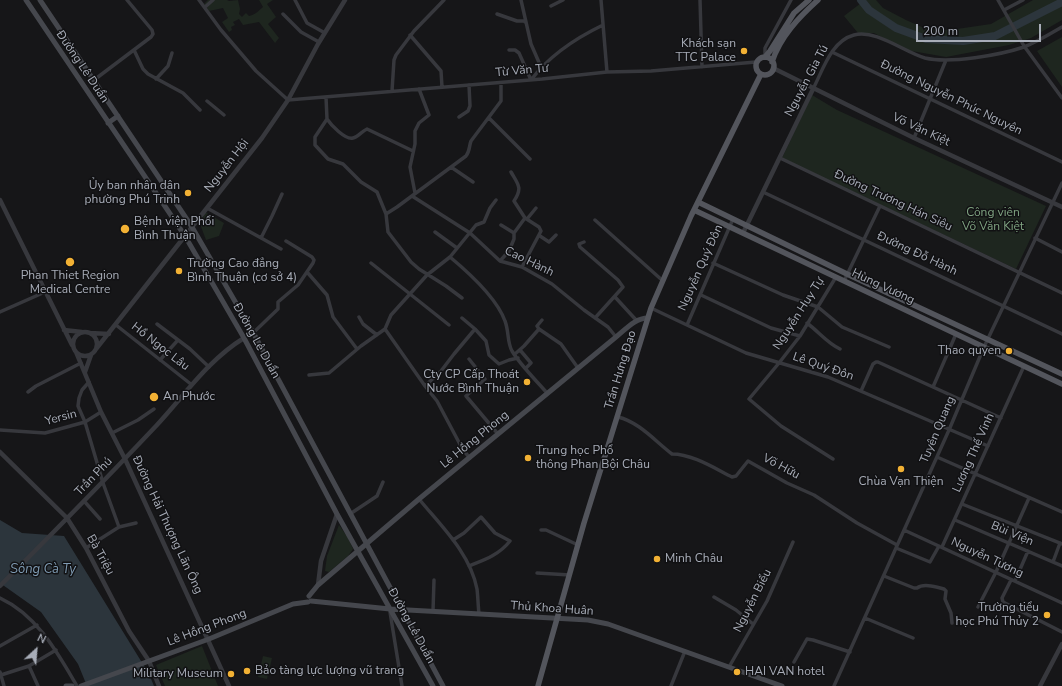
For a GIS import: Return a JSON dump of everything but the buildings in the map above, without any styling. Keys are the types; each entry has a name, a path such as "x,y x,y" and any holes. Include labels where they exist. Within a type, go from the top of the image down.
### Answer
{"main road":[{"name":"Đường Lê Duẩn","path":"27,0 185,236 244,338 337,514 433,686"},
{"name":"Đường Lê Duẩn","path":"40,0 192,226 253,333 443,686"},
{"path":"809,0 794,13 765,57 760,58 756,62 757,70 761,74 767,74 772,71 775,54 793,26 800,16 818,0"},
{"path":"765,57 770,59 773,65"},
{"name":"Trần Hưng Đạo","path":"538,686 578,545 651,308 694,210 761,74"},
{"path":"108,123 118,116"},
{"name":"Hùng Vương","path":"698,202 847,274 1062,374"},
{"name":"Hùng Vương","path":"694,210 1062,384"},
{"name":"Lê Hồng Phong","path":"83,685 149,660 209,640 292,604 308,599 318,585 419,499 637,320 648,318"},
{"path":"244,338 253,333"},
{"name":"Thủ Khoa Huân","path":"308,599 390,609 588,620 608,624 782,686"},
{"path":"66,686 72,686"}],"street":[{"path":"94,80 153,34 152,30 127,0"},
{"path":"199,0 220,30 256,71 288,100"},
{"path":"205,7 213,0"},
{"path":"295,0 307,23 325,33"},
{"name":"Nguyễn Hội","path":"96,349 262,138 288,100 319,42 345,0"},
{"path":"392,91 394,60 410,35 444,0"},
{"path":"521,0 531,44 541,67"},
{"path":"551,6 563,0"},
{"path":"601,0 607,72"},
{"path":"700,0 702,67"},
{"path":"765,57 765,48 791,0"},
{"path":"998,0 1024,46 1062,98"},
{"path":"1004,10 1023,0"},
{"path":"283,14 301,32 319,42"},
{"path":"497,14 517,21 525,21"},
{"path":"509,50 515,50 519,53 531,80 541,67 586,33 603,25"},
{"name":"Nguyễn Gia Tú","path":"743,233 813,89 832,52 841,41 856,34 867,34 876,36 925,58 946,60 990,55 1024,46 1062,27"},
{"path":"410,35 441,71 442,87"},
{"path":"134,50 143,69 156,79 182,93 200,110"},
{"name":"Đường Nguyễn Phúc Nguyên","path":"832,52 1062,162"},
{"path":"156,79 168,66 172,53"},
{"path":"914,138 946,60"},
{"name":"Từ Văn Tư","path":"288,100 501,83 607,72 651,71 756,62"},
{"name":"Võ Văn Kiệt","path":"773,65 813,89 1062,207"},
{"path":"386,214 466,156 469,152 469,145 471,141 501,101 501,83"},
{"path":"459,117 470,108 469,85"},
{"path":"413,194 410,167 414,151 416,128 419,123 429,115 419,89"},
{"path":"326,97 327,119 335,129 350,138 354,138 367,129 414,151"},
{"path":"207,101 224,115"},
{"path":"489,118 530,159"},
{"path":"327,119 315,137 315,145 328,159 343,164 361,182 377,192 386,214 388,232 411,262 427,275 446,286 462,298"},
{"name":"Đường Trương Hán Siêu","path":"780,158 1062,292"},
{"path":"451,167 473,182"},
{"path":"511,172 520,190 519,195 514,201 526,218 542,229 540,236 530,250 522,267"},
{"name":"Tuyên Quang","path":"834,686 962,401 987,340 1062,182"},
{"name":"Đường Đỗ Hành","path":"763,192 1062,334"},
{"path":"261,238 282,194"},
{"name":"Cao Hành","path":"413,194 470,233 500,261 522,267 552,284 608,327 616,337"},
{"path":"0,200 76,352 83,356 91,354"},
{"path":"309,375 329,373 357,349 385,329 391,315 427,275 450,257 478,224 484,222 490,208 496,200"},
{"path":"844,281 880,206"},
{"path":"207,208 281,249"},
{"path":"500,261 509,251 514,233 536,208"},
{"name":"Nguyễn Quý Đôn","path":"687,325 701,295 713,263 734,219"},
{"path":"596,220 663,282"},
{"path":"501,225 514,233"},
{"path":"435,232 457,248"},
{"path":"540,236 549,242 556,235"},
{"path":"1035,238 1062,252"},
{"path":"253,333 278,308 278,302 296,287 313,263 313,258 286,241"},
{"path":"584,242 579,244 580,247 623,286 623,288 595,318"},
{"path":"450,257 475,278 502,314 508,329 508,337 514,354 547,394"},
{"path":"371,263 409,295 449,325"},
{"path":"713,263 783,295 818,307 842,327 889,347"},
{"path":"307,272 327,295 333,317 357,349"},
{"name":"Nguyễn Huy Tự","path":"833,459 781,426 749,399 800,336 836,277"},
{"path":"0,312 45,292"},
{"path":"701,295 771,328 800,336"},
{"path":"615,297 637,320"},
{"name":"Lê Quý Đôn","path":"651,308 746,353 761,359 779,362 821,374 988,446"},
{"path":"359,317 363,324 377,335"},
{"path":"462,318 486,341 489,355 498,364 518,358"},
{"path":"542,320 537,326 561,344 578,368"},
{"path":"157,324 209,367"},
{"path":"807,324 815,329 830,344 840,350"},
{"name":"Hồ Ngọc Lâu","path":"116,325 192,385"},
{"path":"385,329 437,401 463,450 470,458"},
{"path":"514,354 520,350 540,329"},
{"path":"64,330 109,334"},
{"path":"425,386 441,371 475,330"},
{"path":"72,345 74,338 79,333 83,332"},
{"path":"85,372 91,354 96,349 97,345 96,338 90,333"},
{"path":"933,387 956,334"},
{"name":"Trần Phú","path":"0,586 103,483 209,367 227,349 244,338"},
{"path":"160,360 178,340"},
{"path":"520,350 531,363 526,368"},
{"name":"Đường Hải Thượng Lãn Ông","path":"76,352 101,412 125,459 229,686"},
{"path":"469,359 485,379 466,396 498,434"},
{"path":"861,391 873,364 876,362 1001,418"},
{"path":"28,392 36,386 81,363"},
{"name":"Lương Thế Vinh","path":"897,547 930,562 955,520 1024,366"},
{"path":"89,382 82,390 78,406 85,422 103,483 119,527"},
{"path":"112,433 126,427 154,409"},
{"name":"Yersin","path":"0,430 45,433 85,422 101,412"},
{"name":"Võ Hữu","path":"618,417 628,419 672,454 680,454 692,458 732,477 736,476 748,461 787,483 814,495 897,547"},
{"name":"Bà Triệu","path":"0,452 67,518 86,548 129,631 149,660 159,686"},
{"path":"937,457 1062,512"},
{"path":"350,514 377,496 383,482"},
{"path":"978,607 996,572 1029,498"},
{"path":"419,499 453,540 469,566 476,587 479,614"},
{"path":"84,502 100,519"},
{"path":"962,504 1061,544 1052,562"},
{"path":"318,585 320,561 337,514"},
{"path":"453,540 464,533 481,517 495,533 510,541 500,552 469,566"},
{"name":"Bùi Viện","path":"955,520 1062,566"},
{"path":"86,548 119,527 136,523"},
{"path":"541,530 546,530 578,545"},
{"name":"Nguyễn Tương","path":"904,530 1062,603"},
{"name":"Nguyễn Biểu","path":"729,668 766,601 793,542"},
{"path":"1028,552 1013,581 1002,598 1002,602 1062,632"},
{"path":"537,574 570,575"},
{"path":"884,576 914,588 920,586 930,586 944,589 946,591 945,599 950,610 952,623"},
{"path":"433,611 434,580"},
{"path":"714,597 736,610 753,624"},
{"path":"0,598 20,610 37,625 56,650 78,686"},
{"path":"390,609 402,686"},
{"path":"865,618 913,638"},
{"path":"0,646 37,625"},
{"path":"794,662 807,639 850,652"},
{"path":"1040,686 1061,648"},
{"path":"4,686 0,673 29,666 56,650"},
{"path":"671,686 685,651"},
{"path":"29,666 38,686"}],"green space":[{"path":"208,0 238,0 240,9 239,14 242,17 246,13 249,16 254,14 263,7 259,0 273,0 267,4 276,17 268,24 279,38 275,43 259,22 243,25 239,19 233,22 235,25 231,27 232,30 229,32 222,22 228,18 223,8 209,11 204,4"},
{"path":"865,0 876,0 883,8 924,28 950,30 991,24 1033,0 1062,0 1062,20 1031,38 1009,45 946,57 906,50 874,33 858,33 844,16"},
{"path":"1062,37 1062,87 1037,51"},
{"name":"Công viên Võ Văn Kiệt","path":"812,95 837,110 1046,206 1016,269 782,158"},
{"path":"205,212 224,223 219,236 206,240 200,224"},
{"path":"339,525 348,538 353,549 348,556 329,572 325,571 327,556"},
{"path":"202,646 218,686 165,686 156,665"},
{"path":"263,656 272,658 267,679 258,677"}],"water":[{"name":"Sông Cà Ty","path":"0,520 22,533 64,536 149,674 154,686 87,686 78,664 41,612 0,583"}],"waterway":[{"path":"861,0 869,10 896,28 926,39 963,41 995,36 1062,2"}],"place":[{"name":"Khách sạn TTC Palace","path":"744,51"},
{"name":"Ủy ban nhân dân phường Phú Trinh","path":"188,193"},
{"name":"Bệnh viện Phổi Bình Thuận","path":"125,229"},
{"name":"Phan Thiet Region Medical Centre","path":"70,262"},
{"name":"Trường Cao đẳng Bình Thuận (cơ sở 4)","path":"179,271"},
{"name":"Thao quyen","path":"1009,351"},
{"name":"Cty CP Cấp Thoát Nước Bình Thuận","path":"527,382"},
{"name":"An Phước","path":"154,397"},
{"name":"Trung học Phổ thông Phan Bội Châu","path":"528,458"},
{"name":"Chùa Vạn Thiện","path":"901,469"},
{"name":"Minh Châu","path":"657,559"},
{"name":"Trường tiểu học Phú Thủy 2","path":"1047,615"},
{"name":"Bảo tàng lực lượng vũ trang","path":"247,671"},
{"name":"HAI VAN hotel","path":"737,672"},
{"name":"Military Museum","path":"231,674"}]}
